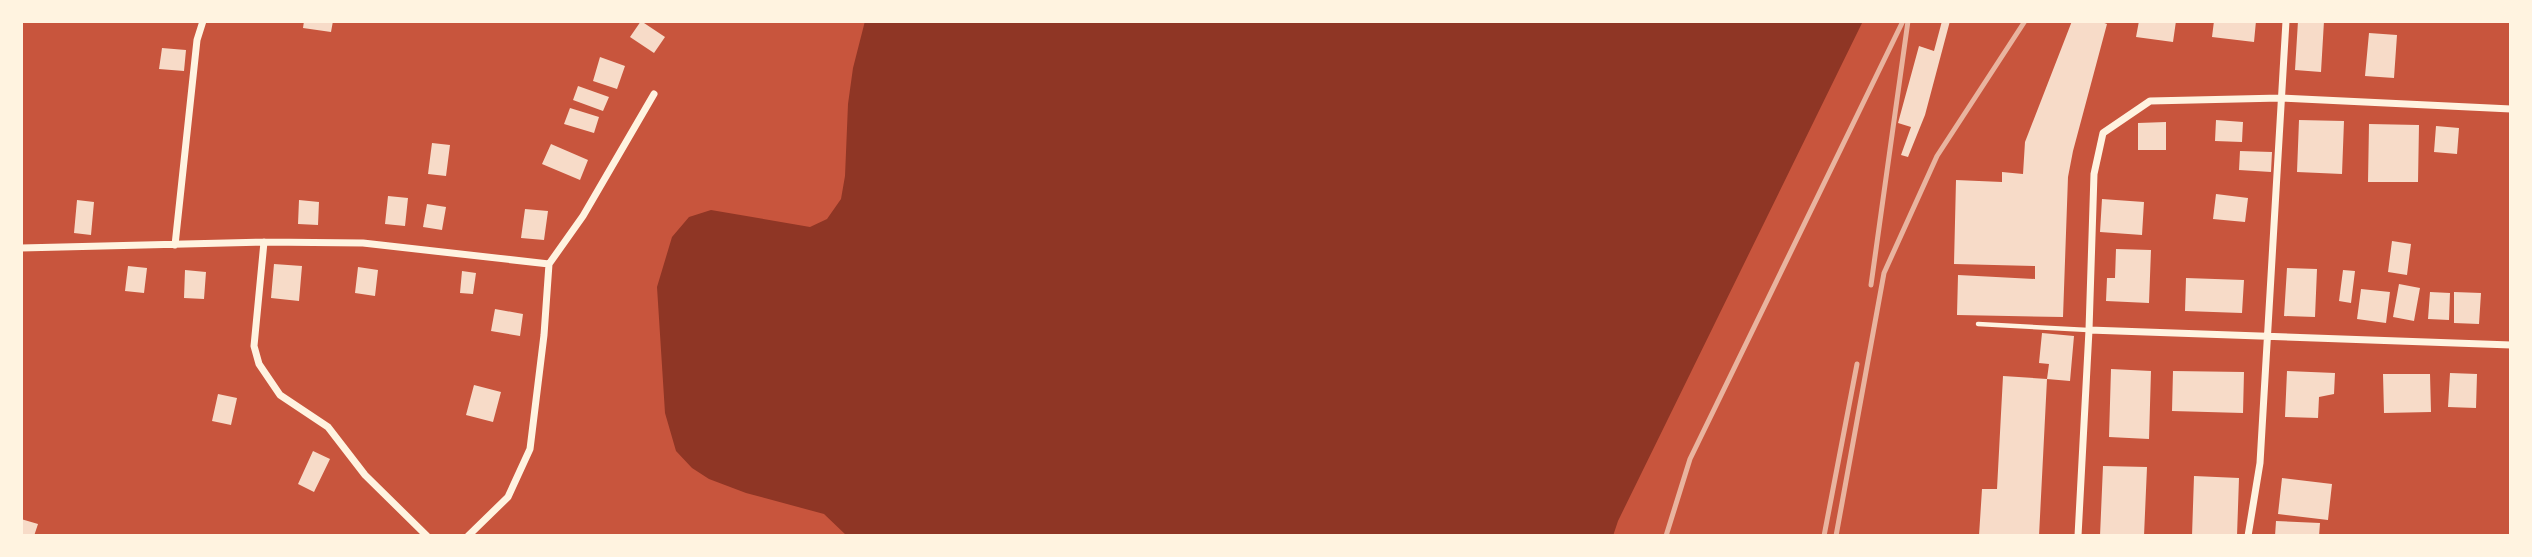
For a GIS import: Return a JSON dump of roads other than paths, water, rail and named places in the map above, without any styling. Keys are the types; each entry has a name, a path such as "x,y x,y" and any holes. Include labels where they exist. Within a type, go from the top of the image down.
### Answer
{"street":[{"path":"175,245 197,40 203,21"},
{"path":"2248,536 2260,463 2286,21"},
{"path":"468,536 508,497 530,449 543,345 549,264 583,216 654,94"},
{"path":"2078,536 2094,174 2104,133 2150,101 2281,98 2511,109"},
{"path":"264,242 254,346 259,364 279,395 328,427 365,475 427,536"},
{"path":"21,248 264,242 363,243 549,264"},
{"path":"2089,330 2511,345"}],"lane":[{"path":"1978,324 2089,330"}],"railway":[{"path":"1666,536 1690,459 1903,21"},
{"path":"1871,285 1908,21"},
{"path":"1836,536 1884,273 1937,156 2025,21"},
{"path":"1824,536 1857,364"}]}
